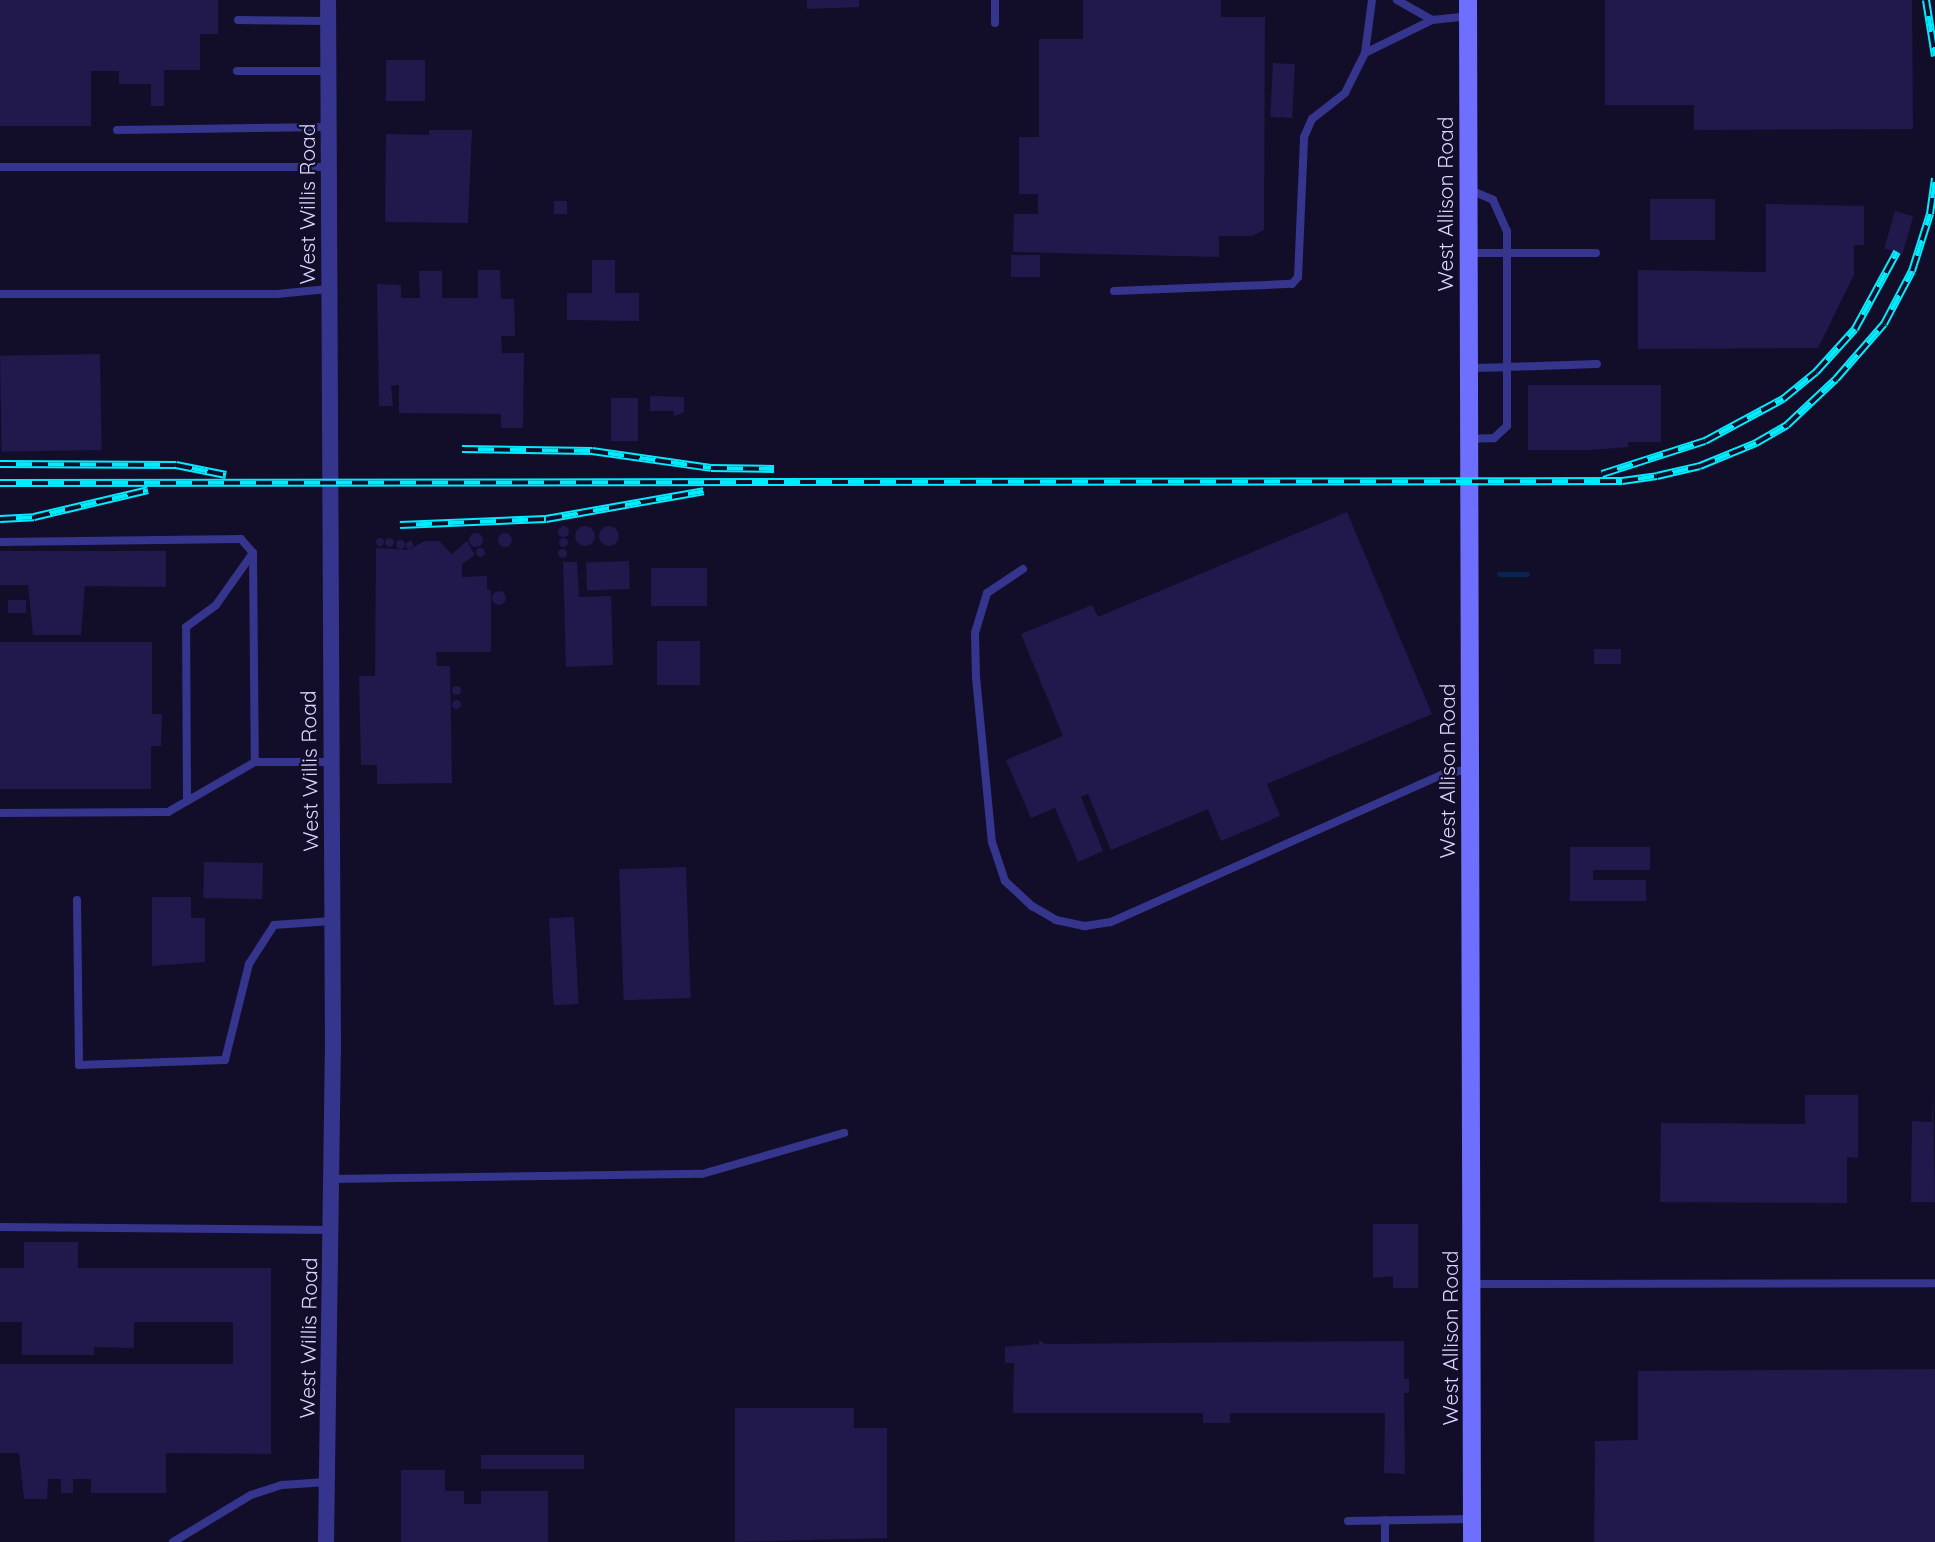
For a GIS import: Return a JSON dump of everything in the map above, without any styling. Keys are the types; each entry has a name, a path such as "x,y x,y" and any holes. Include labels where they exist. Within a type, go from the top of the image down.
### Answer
{"street":[{"name":"West Willis Road","path":"326,1542 331,1179 328,0"},
{"name":"West Allison Road","path":"1468,8 1472,1542"}],"lane":[{"path":"995,0 995,23"},
{"path":"1114,291 1293,284 1298,277 1304,137 1312,120 1345,93 1366,53 1372,0"},
{"path":"1397,0 1432,20"},
{"path":"1366,53 1432,20 1468,8"},
{"path":"237,20 328,21"},
{"path":"237,71 328,71"},
{"path":"117,130 328,127"},
{"path":"0,167 328,167"},
{"path":"1468,189 1493,200 1501,213 1507,253 1504,434 1468,439"},
{"path":"1468,253 1596,253"},
{"path":"0,294 277,294 328,289"},
{"path":"1468,368 1597,364"},
{"path":"0,542 241,539 253,553 255,762"},
{"path":"187,802 186,627 216,605 253,553"},
{"path":"1023,569 987,593 975,633 976,677 992,842 1005,881 1032,906 1056,920 1085,926 1111,922 1443,775 1470,769"},
{"path":"0,813 168,812 255,762 330,762"},
{"path":"77,900 79,1065 225,1060 248,964 274,925 331,921"},
{"path":"331,1179 702,1174 844,1133"},
{"path":"0,1227 330,1230"},
{"path":"1473,1284 1935,1283"},
{"path":"173,1542 251,1495 282,1485 327,1482"},
{"path":"1348,1521 1473,1519"},
{"path":"1385,1520 1385,1542"}],"building":[{"path":"0,0 218,0 218,34 200,34 200,70 164,70 164,106 151,106 151,84 119,84 119,71 91,71 91,126 0,126"},
{"path":"807,0 859,0 859,7 807,9"},
{"path":"1083,0 1221,0 1221,17 1265,17 1264,230 1252,236 1219,236 1219,257 1013,252 1014,214 1038,214 1038,194 1019,194 1019,137 1039,137 1039,39 1083,39"},
{"path":"1605,0 1912,0 1913,129 1694,130 1694,105 1605,105"},
{"path":"386,60 425,60 425,101 386,101"},
{"path":"1273,63 1295,64 1292,118 1270,117"},
{"path":"429,130 472,130 468,223 385,222 386,134 429,135"},
{"path":"1650,199 1715,199 1715,240 1650,240"},
{"path":"554,201 567,201 567,214 554,214"},
{"path":"1766,204 1864,206 1864,245 1854,245 1854,275 1818,348 1638,349 1638,270 1766,272"},
{"path":"1895,211 1913,216 1903,254 1884,248"},
{"path":"1011,255 1040,255 1040,277 1011,277"},
{"path":"592,260 615,260 615,293 639,293 639,321 567,320 567,293 592,293"},
{"path":"478,270 500,270 501,299 514,299 515,336 501,336 502,353 524,353 523,428 501,428 501,414 399,413 399,385 391,386 393,406 379,406 377,284 401,285 401,298 420,298 419,271 442,271 442,298 478,298"},
{"path":"100,354 102,450 2,452 0,356"},
{"path":"1528,385 1661,385 1661,442 1628,442 1628,447 1591,450 1528,450"},
{"path":"650,396 684,397 684,412 674,416 674,411 650,411"},
{"path":"611,398 638,398 638,441 611,441"},
{"path":"1347,512 1432,714 1267,784 1280,816 1221,841 1208,809 1111,850 1088,794 1081,797 1103,851 1078,862 1055,808 1031,818 1006,760 1063,736 1021,634 1092,605 1098,617"},
{"path":"563,525 569,531 563,537 557,531"},
{"path":"581,526 589,526 595,536 589,546 581,546 575,540 575,532"},
{"path":"605,526 613,526 619,536 613,546 605,546 599,540 599,532"},
{"path":"476,533 481,535 481,545 476,547 471,545 469,540 471,535"},
{"path":"505,533 510,535 510,545 505,547 500,545 498,540 500,535"},
{"path":"389,537 394,542 389,547 384,542"},
{"path":"563,537 568,542 563,547 558,542"},
{"path":"380,538 384,542 380,546 376,542"},
{"path":"400,540 404,544 400,548 396,544"},
{"path":"411,540 414,546 408,550 405,544"},
{"path":"425,541 439,541 452,554 467,541 475,555 462,564 462,577 487,576 487,590 491,590 491,652 436,652 437,666 450,666 452,783 377,784 377,765 361,765 359,676 375,676 376,548 408,550"},
{"path":"480,547 485,552 480,557 475,552"},
{"path":"562,548 567,553 562,558 557,553"},
{"path":"0,551 166,551 166,587 85,586 81,635 33,635 28,585 0,585"},
{"path":"629,561 630,589 587,590 586,563"},
{"path":"563,562 577,562 579,597 611,596 613,665 566,667"},
{"path":"651,568 707,568 707,606 651,606"},
{"path":"499,591 504,593 504,603 499,605 494,603 492,598 494,593"},
{"path":"8,600 26,600 26,613 8,613"},
{"path":"657,641 700,641 700,685 657,685"},
{"path":"0,642 152,642 152,714 162,714 161,746 151,746 151,789 0,789"},
{"path":"1594,649 1621,649 1621,664 1594,664"},
{"path":"456,685 461,690 456,695 451,690"},
{"path":"456,699 461,704 456,709 451,704"},
{"path":"1570,847 1650,847 1650,870 1593,870 1593,880 1646,880 1646,901 1570,901"},
{"path":"204,862 263,863 262,899 203,898"},
{"path":"686,867 691,998 624,1000 619,869"},
{"path":"152,897 191,897 191,918 205,918 205,962 152,966"},
{"path":"574,917 579,1004 554,1005 549,918"},
{"path":"1933,1093 1935,1202 1911,1202 1912,1121 1932,1122"},
{"path":"1805,1095 1858,1095 1858,1158 1847,1157 1847,1203 1660,1202 1661,1123 1805,1124"},
{"path":"1373,1224 1418,1224 1418,1288 1393,1288 1393,1276 1373,1278"},
{"path":"24,1242 78,1242 78,1268 271,1268 271,1454 166,1453 166,1493 91,1493 91,1479 73,1479 73,1493 61,1493 61,1479 48,1479 47,1499 24,1499 19,1453 0,1453 0,1364 233,1364 233,1322 134,1322 134,1348 94,1347 94,1355 22,1355 22,1322 0,1322 0,1268 24,1268"},
{"path":"1039,1340 1045,1344 1404,1341 1404,1379 1409,1379 1409,1393 1404,1393 1405,1474 1384,1473 1385,1413 1230,1413 1230,1423 1203,1423 1203,1413 1013,1413 1014,1363 1005,1363 1005,1347 1039,1344"},
{"path":"1935,1369 1935,1542 1594,1542 1595,1441 1638,1440 1638,1371"},
{"path":"735,1408 854,1408 854,1428 887,1428 887,1538 735,1542"},
{"path":"481,1455 584,1455 584,1469 481,1469"},
{"path":"401,1470 445,1470 445,1491 464,1491 464,1504 481,1504 481,1491 548,1491 548,1542 401,1542"}],"waterway":[{"path":"1499,574 1527,574"}],"railway":[{"path":"1926,0 1935,56"},
{"path":"0,483 1622,481 1657,476 1700,466 1756,443 1787,425 1836,379 1884,324 1912,271 1930,214 1935,178"},
{"path":"1602,474 1705,441 1783,399 1816,372 1855,329 1897,252"},
{"path":"462,449 592,451 711,468 774,469"},
{"path":"0,464 176,465 226,475"},
{"path":"0,519 34,517 148,490"},
{"path":"400,525 546,519 704,491"}]}
